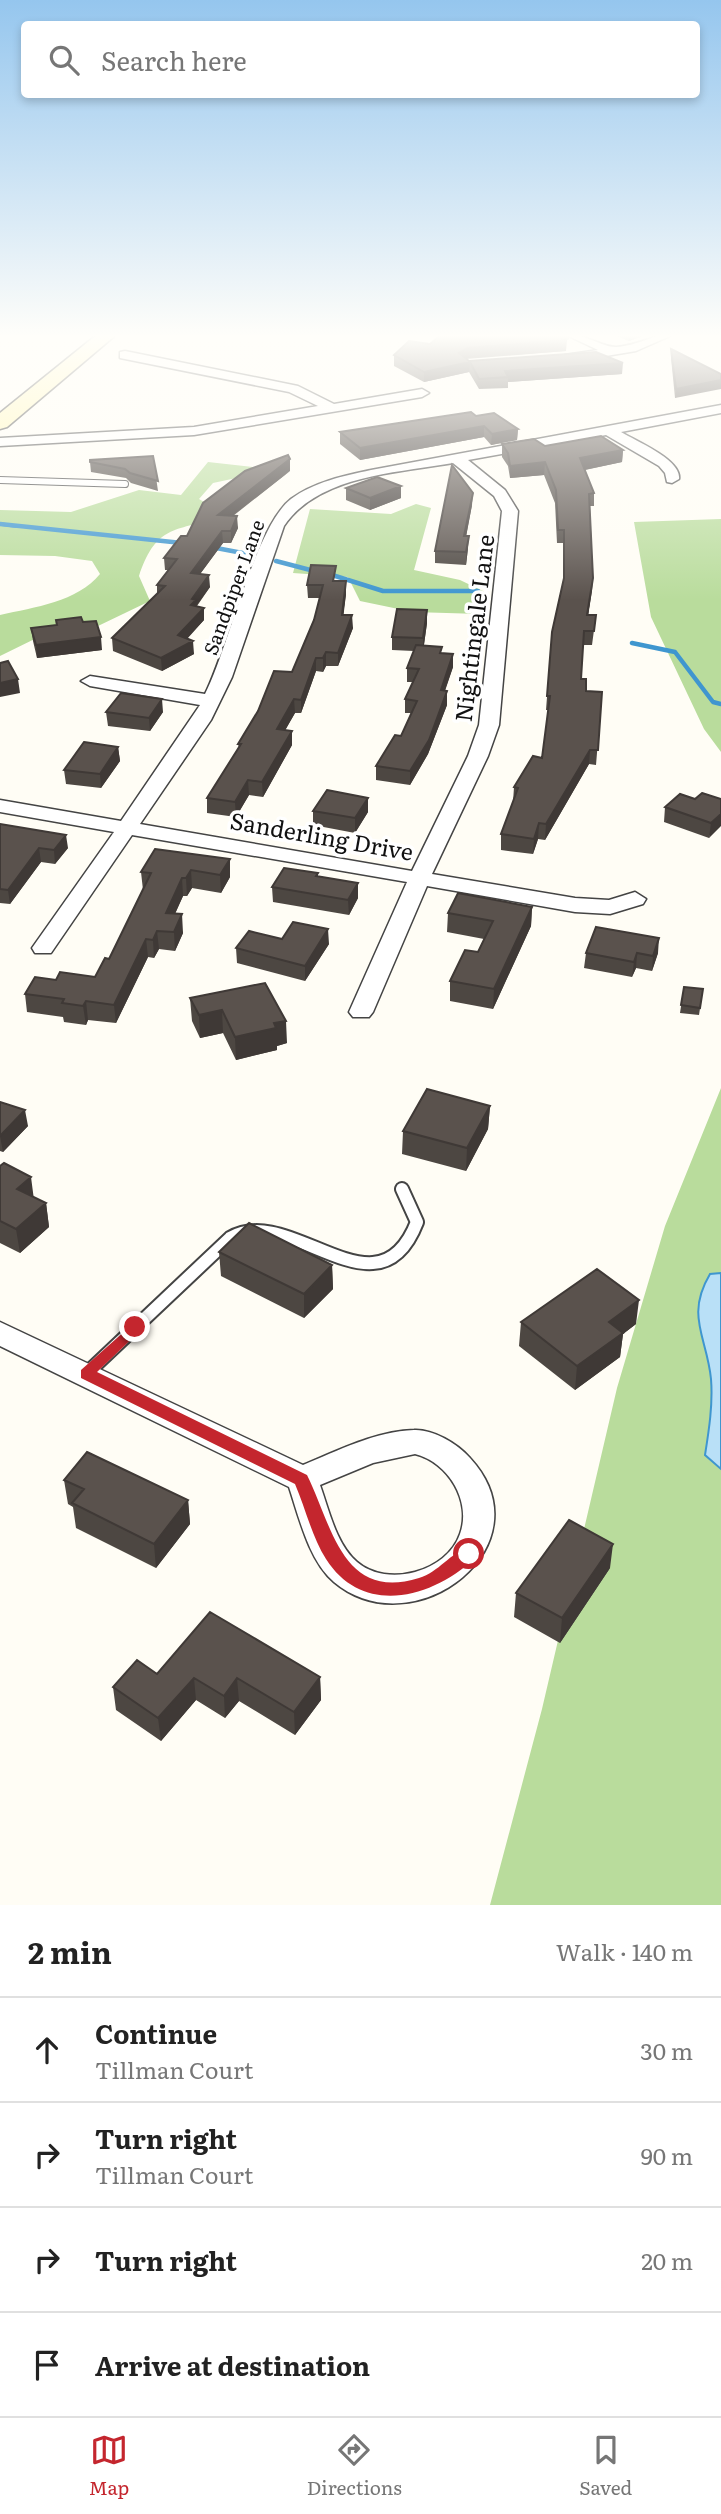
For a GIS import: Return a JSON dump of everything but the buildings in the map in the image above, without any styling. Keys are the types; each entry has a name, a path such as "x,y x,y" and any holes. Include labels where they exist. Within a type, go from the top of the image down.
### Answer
{"street":[{"path":"0,442 194,431 246,422"},
{"name":"Sandpiper Lane","path":"43,948 124,828 192,735 211,701 223,677 276,526 290,506 314,491 348,479 652,422"},
{"path":"608,430 664,463 673,472 672,479"},
{"name":"Nightingale Lane","path":"361,1012 419,879 478,756 489,725 511,517 508,503 500,493 456,458"},
{"path":"90,681 211,701"},
{"name":"Sanderling Drive","path":"0,806 575,905 610,907 635,899"},
{"path":"0,1333 302,1479 332,1555 345,1572 368,1585 399,1590 420,1586 450,1571 469,1554 480,1532 481,1514 473,1486 462,1468 428,1444 391,1445 302,1479"}],"lane":[{"path":"0,480 125,484"},
{"path":"86,1374 230,1238 246,1228 267,1229 356,1262 379,1262 397,1255 407,1245 417,1222 402,1189"}],"green space":[{"path":"208,462 253,467 255,474 213,483 199,499 217,510 214,520 186,526 158,540 139,576 150,601 98,626 55,629 0,656 0,615 67,597 80,591 100,574 92,561 55,556 0,555 0,510 71,512 139,490 181,495"},
{"path":"416,504 431,508 414,570 460,580 485,592 480,614 413,612 360,601 348,577 293,573 310,509 391,514"},
{"path":"721,519 721,752 704,729 651,617 634,522"},
{"path":"721,1088 721,1905 490,1905 542,1709 617,1388 665,1226"}],"water":[{"path":"721,1273 721,1469 705,1455 711,1379 698,1315 699,1302 710,1274"}],"waterway":[{"path":"15,526 0,524 182,543"},
{"path":"211,547 253,555"},
{"path":"276,561 318,572"},
{"path":"329,574 383,591 478,591"},
{"path":"632,643 675,652 713,702 721,704"}],"route":[{"path":"135,1327 86,1374 302,1479 332,1555 345,1572 355,1579 382,1589 399,1590 420,1586 450,1571 469,1554"}]}
